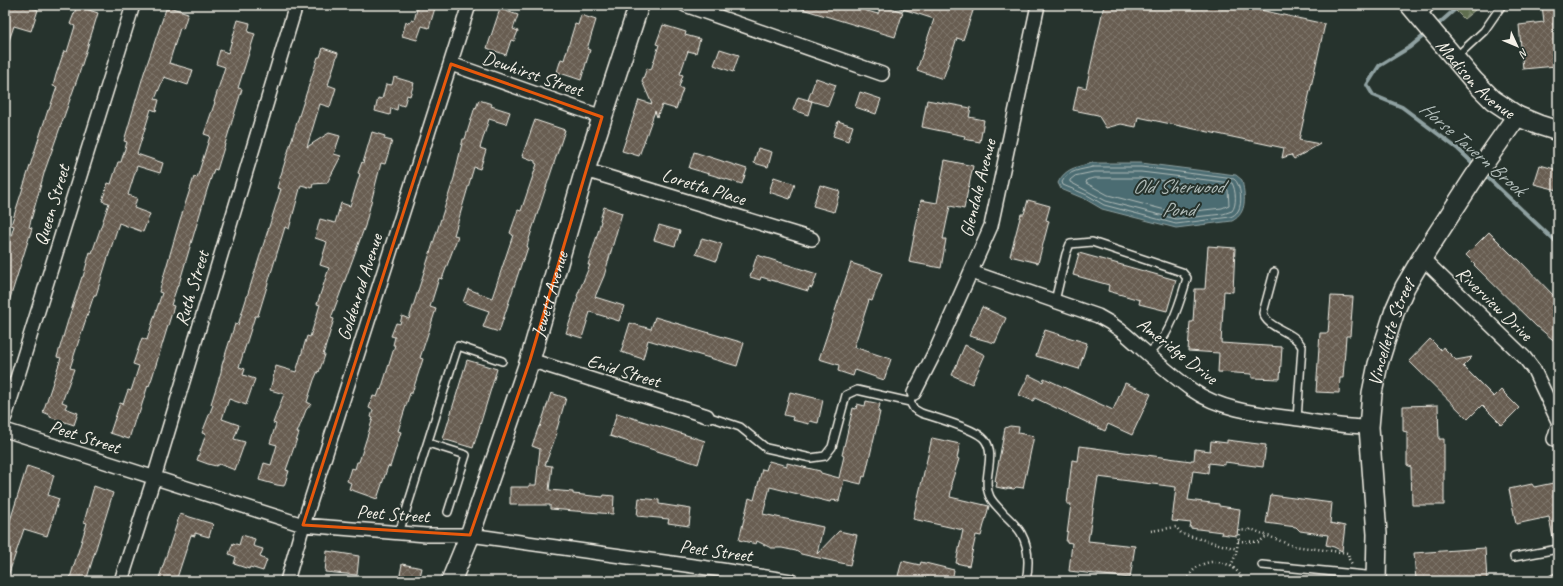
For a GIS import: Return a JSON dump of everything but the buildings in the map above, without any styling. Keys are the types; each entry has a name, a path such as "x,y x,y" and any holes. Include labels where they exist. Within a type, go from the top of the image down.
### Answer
{"main road":[{"name":"Jewett Avenue","path":"451,581 470,535 530,360 585,170 639,5"},
{"name":"Madison Avenue","path":"1420,12 1443,44 1484,92 1517,116 1558,131"},
{"name":"Vincellette Street","path":"1376,578 1377,534 1369,427 1372,393 1388,330 1405,287 1422,258 1475,176 1517,116"}],"street":[{"name":"Queen Street","path":"5,417 133,5"},
{"name":"Ruth Street","path":"121,581 154,478 296,5"},
{"name":"Goldenrod Avenue","path":"287,581 303,525 469,5"},
{"path":"685,5 882,74"},
{"name":"Glendale Avenue","path":"912,397 937,348 991,226 1038,5"},
{"name":"Dewhirst Street","path":"451,64 602,117"},
{"name":"Loretta Place","path":"585,170 812,239"},
{"name":"Riverview Drive","path":"1422,258 1524,358 1534,370 1558,421"},
{"name":"Ameridge Drive","path":"971,272 1098,316 1113,323 1170,374 1193,391 1207,399 1233,408 1257,413 1350,427 1369,427"},
{"name":"Enid Street","path":"530,360 707,416"},
{"name":"Peet Street","path":"5,430 303,525 426,535 470,535 791,581"}],"lane":[{"path":"1455,58 1484,31 1502,5"},
{"path":"1055,301 1066,254 1070,244 1092,242 1182,272 1187,278 1169,328 1148,354"},
{"path":"1274,272 1263,313 1268,322 1294,336 1300,341 1302,347 1297,419"},
{"path":"399,533 458,346 502,360"},
{"path":"707,416 740,427 766,448 811,458 825,456 832,447 846,394 857,390 912,397 914,409 977,433 985,440 990,452 987,481 988,493 993,502 1021,533 1027,553 1028,564 1026,581"},
{"path":"428,443 466,455 448,512"},
{"path":"1514,557 1558,549"},
{"path":"1262,565 1376,578"}],"path":[{"path":"1151,531 1176,527 1182,534 1237,549"},
{"path":"1231,566 1237,549 1240,530 1248,531 1251,529 1293,546 1348,553 1351,562 1357,566"},
{"path":"1238,541 1254,542 1262,540 1267,536"},
{"path":"1187,581 1192,571 1203,564 1217,561 1231,566 1239,573 1244,581"}],"highlighted area":[{"path":"451,64 602,117 530,360 470,535 303,525"}],"green space":[{"path":"1450,5 1481,5 1464,19"}],"water":[{"name":"Old Sherwood Pond","path":"1092,163 1141,163 1236,175 1242,180 1244,192 1243,208 1237,218 1232,221 1176,228 1102,209 1085,199 1061,189 1058,183 1068,171 1076,167"}],"waterway":[{"name":"Horse Tavern Brook","path":"1435,27 1460,5"},
{"name":"Horse Tavern Brook","path":"1427,33 1410,47 1379,66 1367,85 1373,95 1402,107 1458,149 1477,167"},
{"name":"Horse Tavern Brook","path":"1483,173 1558,244"}]}
